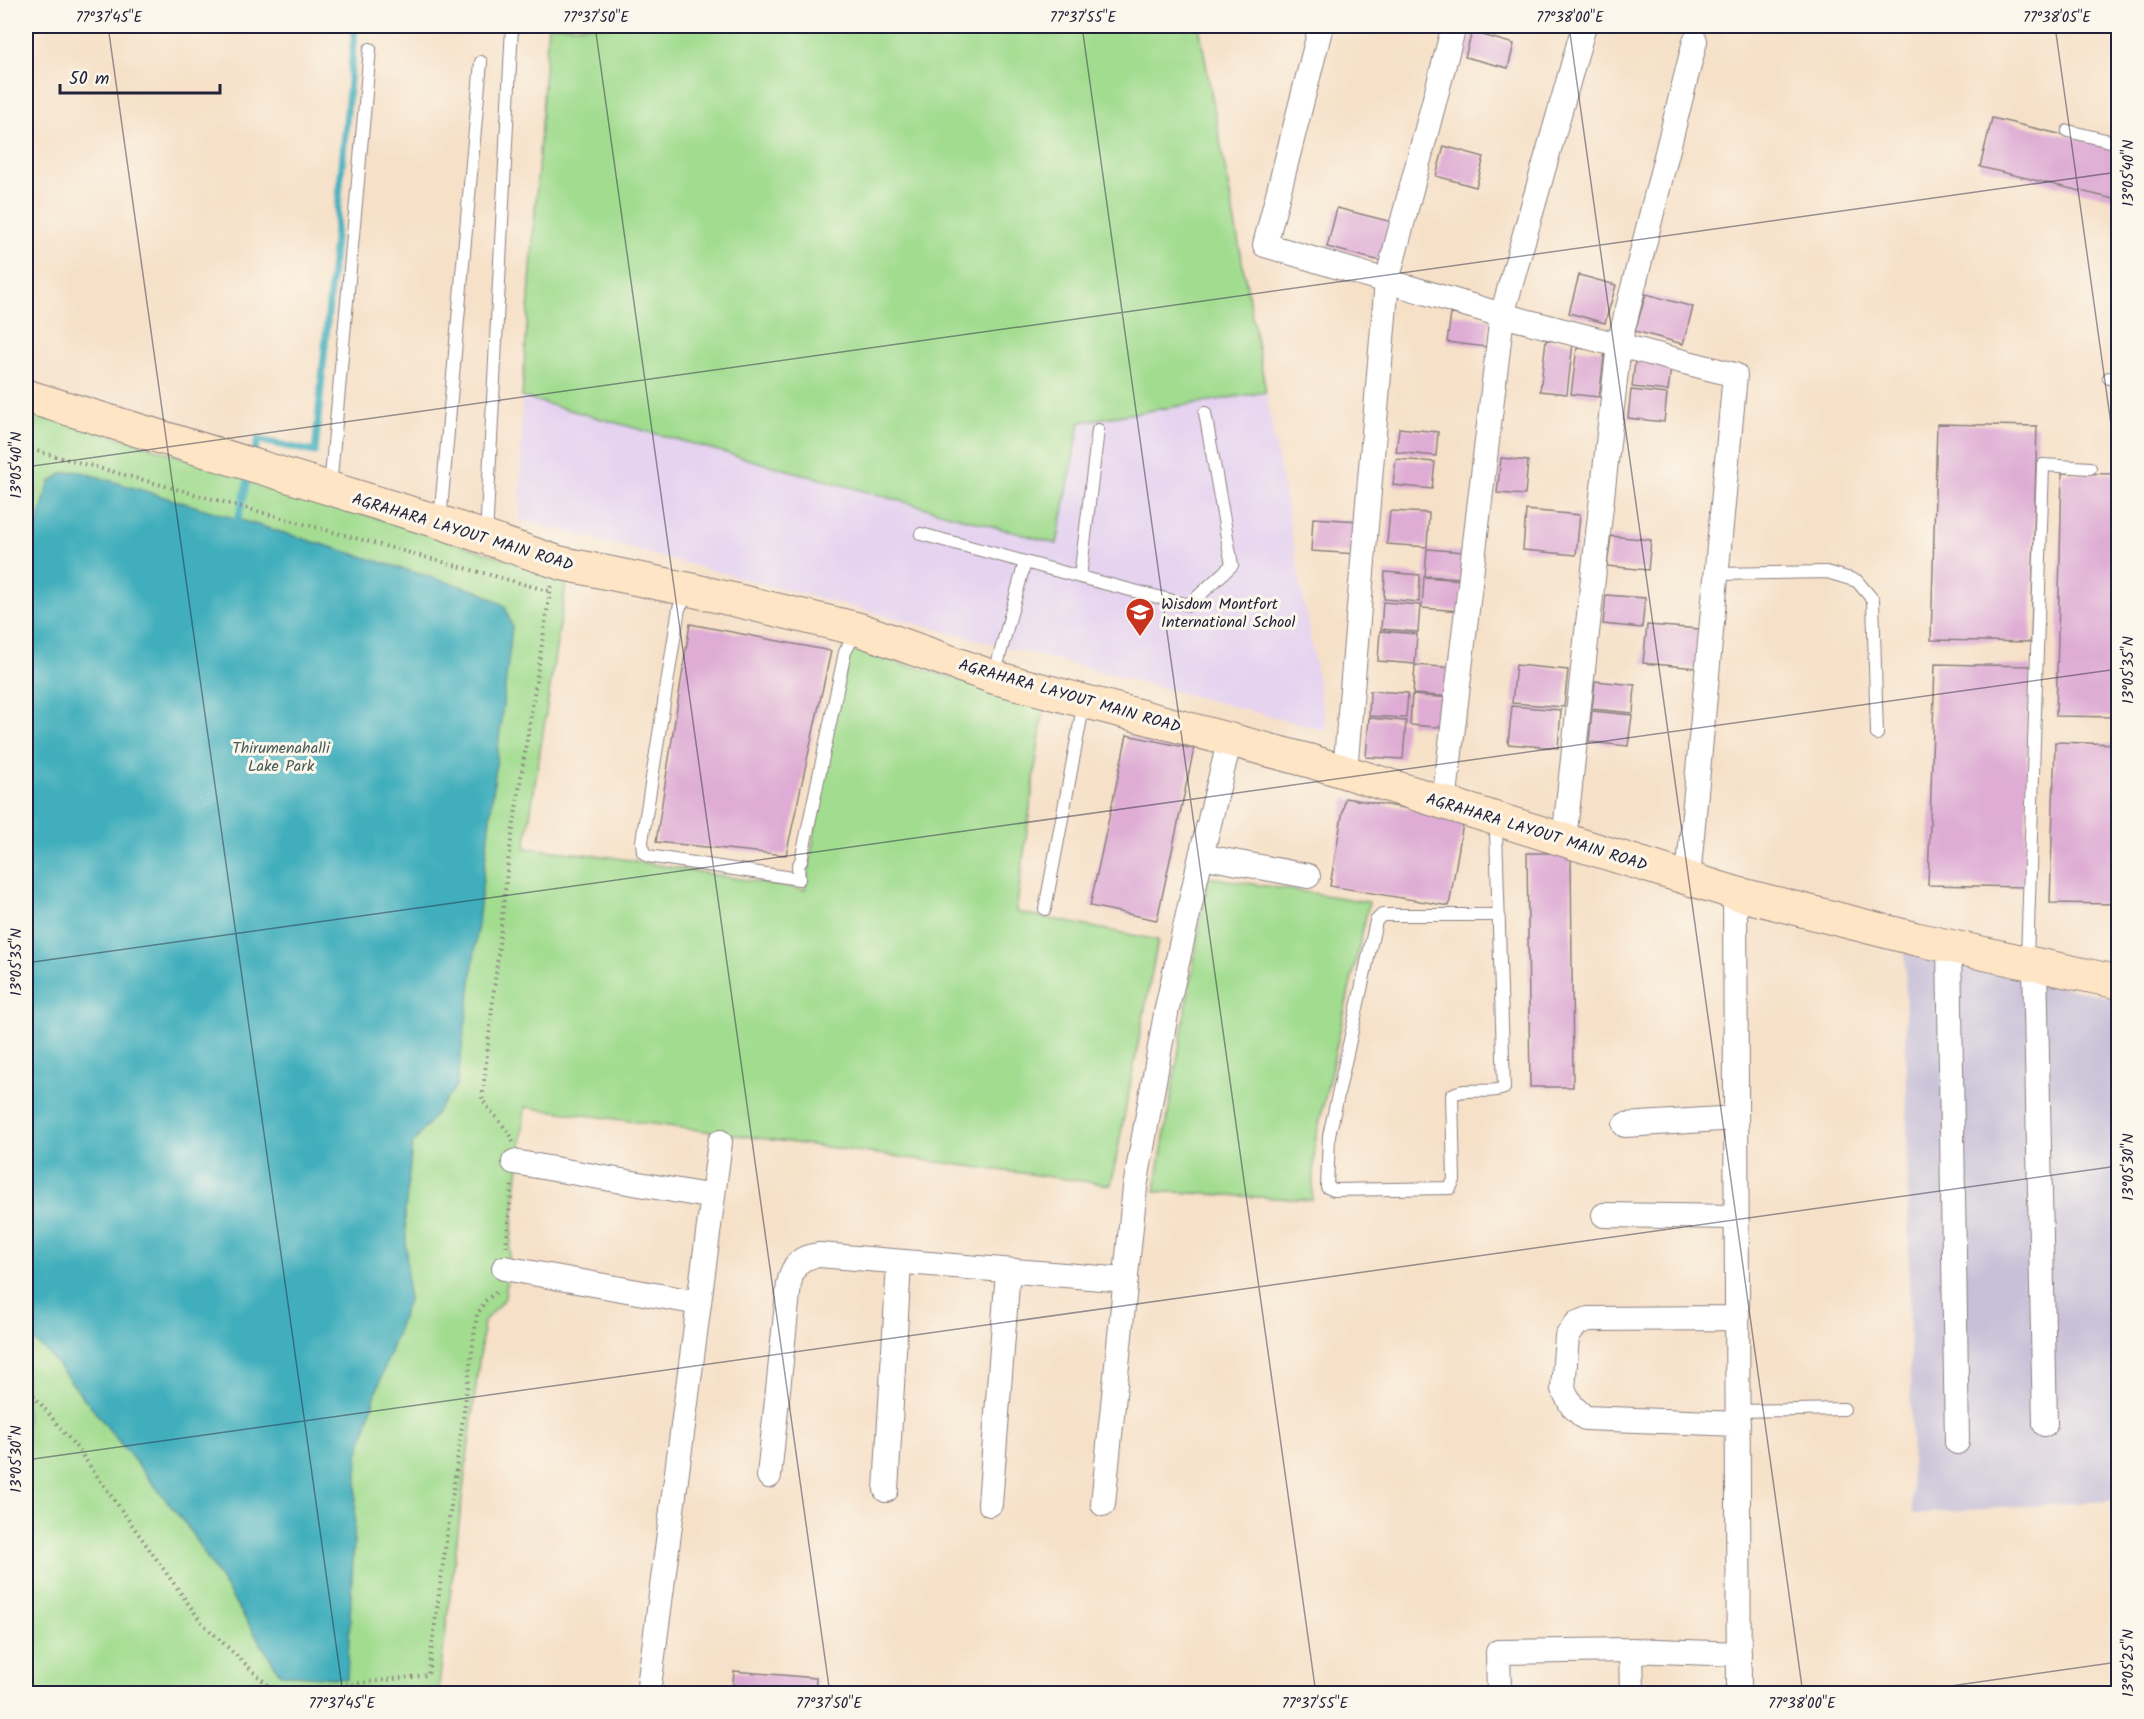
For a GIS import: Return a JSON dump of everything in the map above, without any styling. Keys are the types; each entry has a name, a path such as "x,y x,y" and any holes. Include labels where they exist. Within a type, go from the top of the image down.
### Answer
{"street":[{"path":"1321,26 1266,245 1502,315 1736,375 1688,878"},
{"path":"1345,771 1387,281 1454,26"},
{"path":"1444,802 1502,315 1584,26"},
{"path":"1564,840 1618,344 1695,41"},
{"name":"AGRAHARA LAYOUT MAIN ROAD","path":"26,396 440,522 486,538 554,577 692,590 858,629 993,677 1345,771 1735,892 1948,946 2118,982"},
{"path":"1103,1504 1135,1187 1159,1053 1201,856 1230,739"},
{"path":"1201,856 1308,876"},
{"path":"1735,892 1739,1694"},
{"path":"1948,946 1957,1442"},
{"path":"2031,963 2045,1424"},
{"path":"1625,1125 1736,1118"},
{"path":"648,1694 720,1142"},
{"path":"514,1162 713,1197"},
{"path":"1604,1215 1736,1217"},
{"path":"769,1476 793,1267 804,1256 819,1255 1126,1280"},
{"path":"886,1490 899,1263"},
{"path":"504,1268 699,1304"},
{"path":"990,1504 1008,1271"},
{"path":"1737,1318 1589,1319 1577,1323 1567,1336 1563,1389 1572,1406 1585,1418 1738,1417"},
{"path":"1499,1694 1498,1652 1631,1650 1739,1654"},
{"path":"1631,1650 1632,1694"}],"lane":[{"path":"486,538 512,26"},
{"path":"330,489 370,49"},
{"path":"440,522 481,62"},
{"path":"2068,131 2118,143"},
{"path":"921,534 1189,605 1232,565 1205,413"},
{"path":"1080,577 1098,430"},
{"path":"2031,963 2043,465 2090,468"},
{"path":"993,677 1025,562"},
{"path":"1717,574 1827,572 1857,581 1873,600 1877,734"},
{"path":"692,590 679,608 642,840 643,852 648,856 799,879 798,866 801,861 845,652 858,629"},
{"path":"1046,909 1084,701"},
{"path":"1496,818 1499,915 1504,1088 1496,1092 1457,1091 1452,1095 1454,1180 1450,1188 1334,1190 1327,1187 1329,1136 1376,921 1382,915 1499,915"},
{"path":"1738,1417 1844,1409"}],"path":[{"path":"26,448 554,577 509,854 482,1100 510,1134 515,1151 504,1268 498,1293 485,1301 477,1315 428,1675 276,1693 202,1623 80,1452 26,1386"}],"shaded area":[{"name":"Wisdom Montfort International School","path":"1266,392 1327,731 520,520 522,397 1057,544 1080,421"},
{"path":"1905,953 2118,999 2118,1500 1912,1514"}],"green space":[{"path":"548,26 1199,26 1266,392 1080,422 1057,544 522,397"},
{"name":"Thirumenahalli Lake Park","path":"26,408 567,578 525,848 611,857 805,890 845,647 1044,704 1016,912 1158,940 1111,1185 525,1107 505,1298 484,1321 438,1693 245,1694 238,1686 211,1694 26,1693"},
{"path":"1208,877 1369,902 1315,1142 1312,1200 1155,1191"}],"water":[{"name":"Thirumenahalli Lake Park","path":"78,471 480,592 505,606 512,627 470,992 457,1085 412,1145 405,1212 408,1300 376,1393 358,1456 347,1679 280,1674 187,1526 46,1351 26,1335 26,565 49,483 63,473"}],"building":[{"path":"1472,32 1514,44 1508,68 1465,57"},
{"path":"1992,118 2118,148 2118,200 1980,167"},
{"path":"1444,146 1484,157 1476,187 1436,176"},
{"path":"1337,208 1392,222 1381,261 1327,247"},
{"path":"1579,275 1616,285 1605,323 1569,313"},
{"path":"1646,294 1693,307 1683,344 1635,331"},
{"path":"1451,314 1490,319 1486,347 1447,342"},
{"path":"1546,340 1573,343 1567,394 1540,391"},
{"path":"1577,348 1605,351 1599,397 1571,394"},
{"path":"1635,362 1671,367 1668,391 1632,387"},
{"path":"1631,390 1667,394 1664,422 1628,418"},
{"path":"1937,424 2037,426 2031,642 1931,640"},
{"path":"1399,428 1438,432 1436,456 1396,452"},
{"path":"1501,458 1528,461 1525,495 1497,493"},
{"path":"1396,459 1435,462 1432,489 1393,485"},
{"path":"2062,473 2118,474 2118,717 2056,716"},
{"path":"1526,510 1580,515 1576,555 1523,550"},
{"path":"1390,511 1429,513 1427,547 1387,544"},
{"path":"1313,518 1360,521 1358,554 1311,551"},
{"path":"1611,536 1651,540 1648,570 1607,566"},
{"path":"1427,549 1464,552 1462,578 1425,576"},
{"path":"1385,572 1420,575 1419,602 1384,599"},
{"path":"1424,577 1462,580 1460,611 1422,608"},
{"path":"1606,595 1645,598 1642,628 1603,624"},
{"path":"1383,602 1420,605 1418,632 1381,629"},
{"path":"690,624 831,651 786,855 656,842"},
{"path":"1647,625 1700,629 1696,668 1643,663"},
{"path":"1380,631 1417,634 1415,664 1378,661"},
{"path":"1935,664 2031,666 2024,887 1928,885"},
{"path":"1415,665 1456,668 1454,697 1413,694"},
{"path":"1516,665 1568,670 1564,707 1512,703"},
{"path":"1595,681 1635,685 1633,713 1592,709"},
{"path":"1370,691 1408,693 1406,718 1369,716"},
{"path":"1412,695 1453,698 1451,728 1410,725"},
{"path":"1512,706 1561,710 1558,748 1508,744"},
{"path":"1592,711 1632,715 1628,746 1589,742"},
{"path":"1369,718 1406,721 1403,759 1366,757"},
{"path":"1127,735 1194,749 1157,920 1090,906"},
{"path":"2055,742 2118,744 2118,904 2050,903"},
{"path":"1345,798 1464,818 1449,906 1330,886"},
{"path":"1527,853 1571,853 1573,1087 1530,1087"},
{"path":"734,1671 816,1678 815,1694 732,1694"}],"waterway":[{"path":"254,455 258,440 315,452 355,26"},
{"path":"238,519 250,472"}],"place":[{"name":"Wisdom Montfort International School","path":"1140,638"}]}
